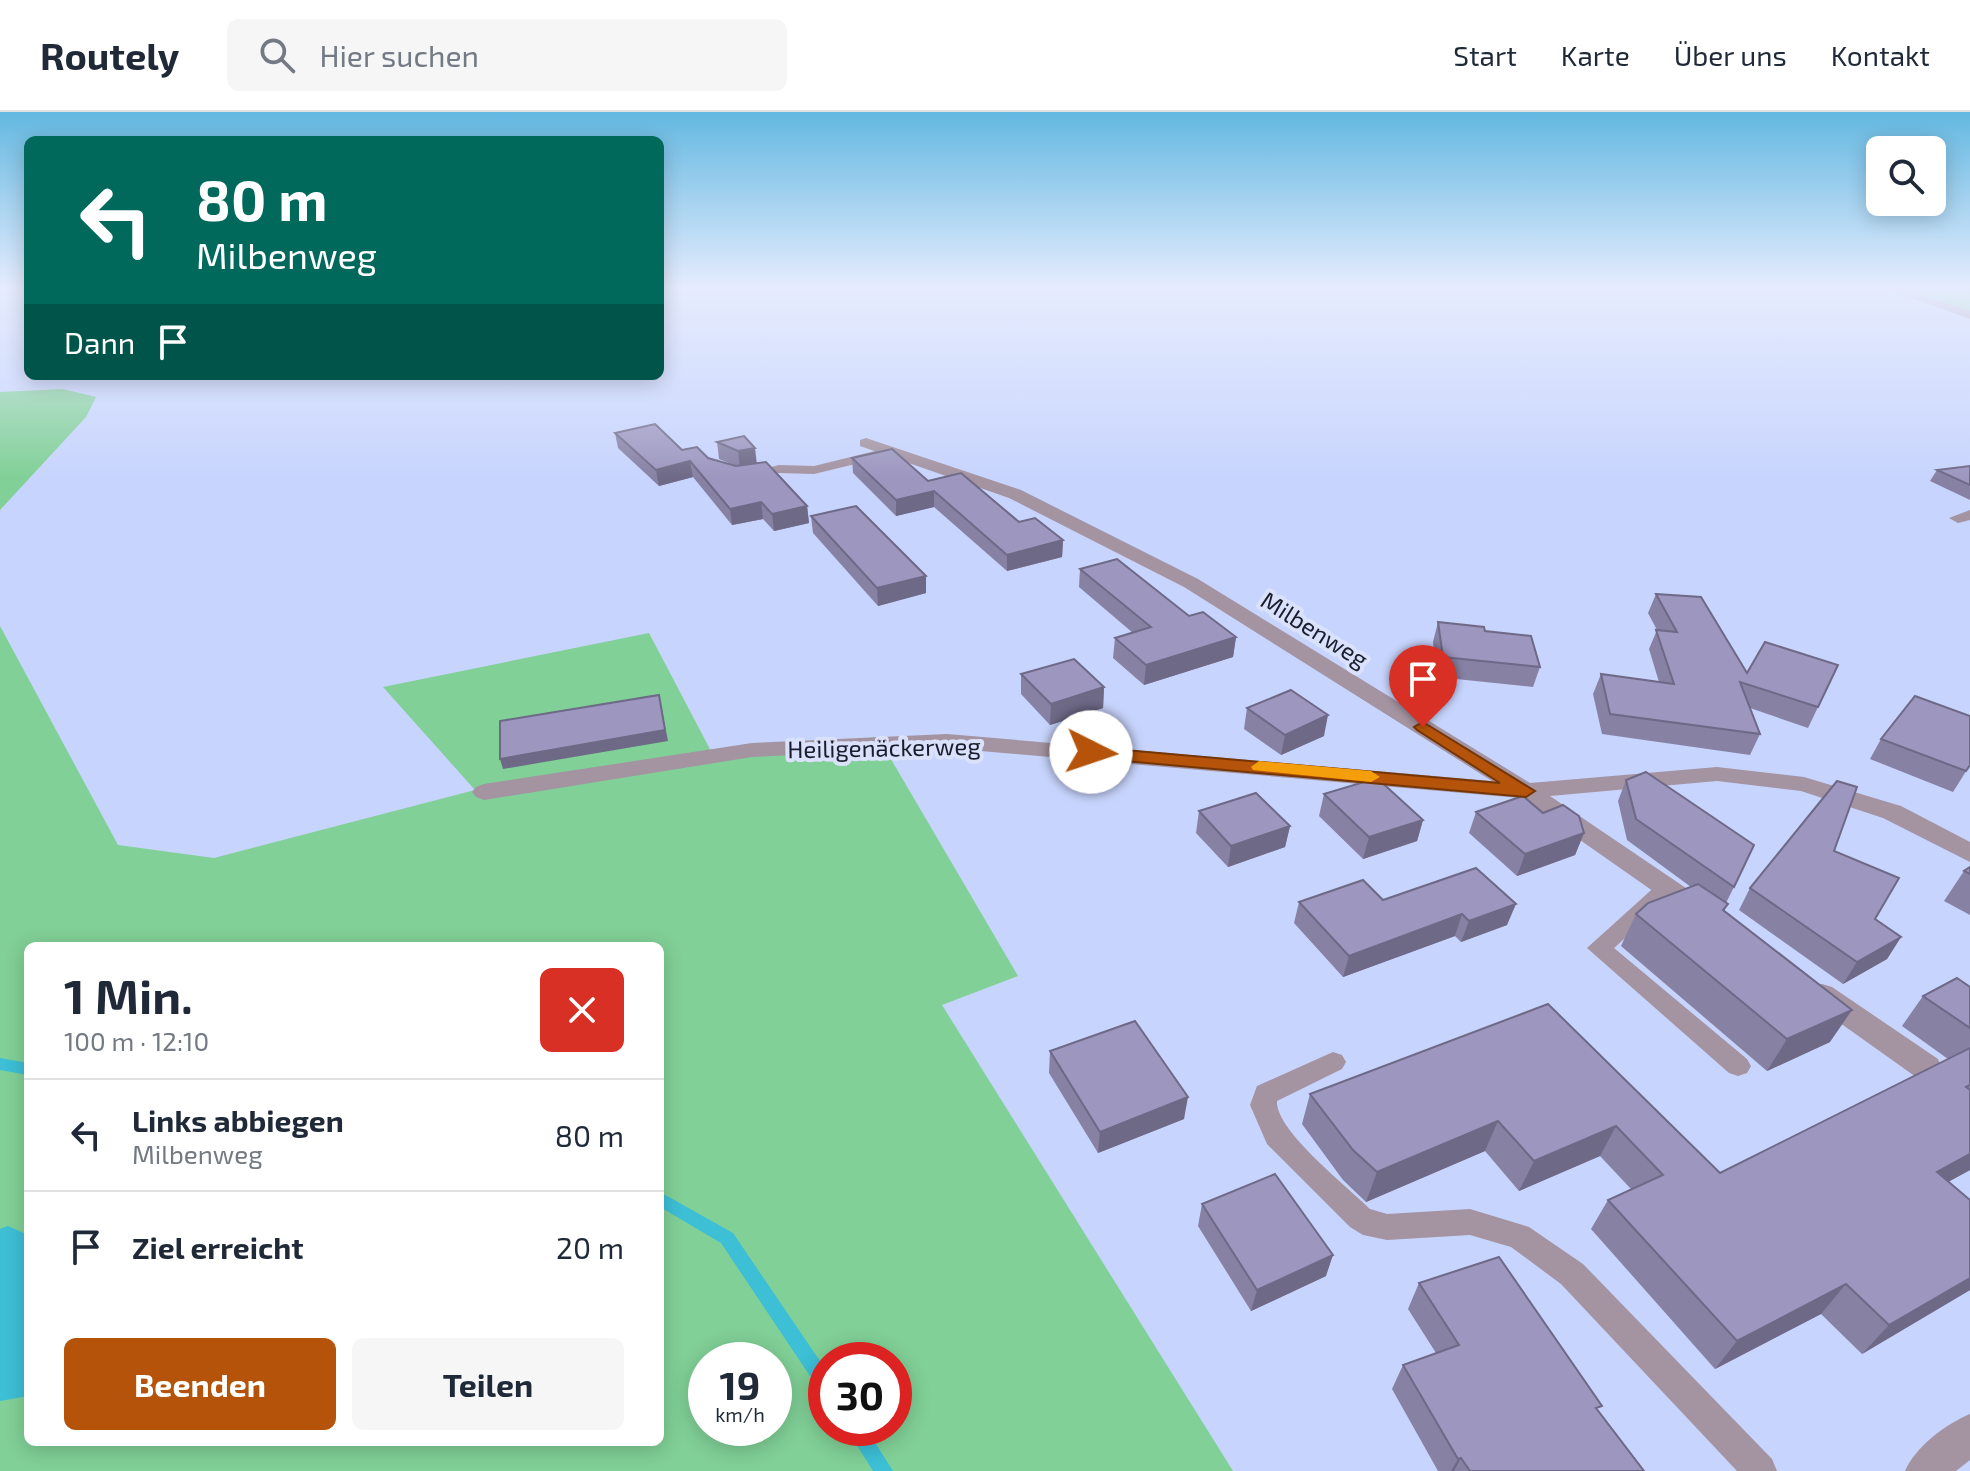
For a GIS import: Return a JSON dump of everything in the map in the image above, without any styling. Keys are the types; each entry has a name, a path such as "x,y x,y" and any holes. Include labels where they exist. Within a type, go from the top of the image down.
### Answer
{"street":[{"name":"Milbenweg","path":"866,443 1015,494 1191,583 1526,791 1719,924"},
{"name":"Heiligenäckerweg","path":"484,792 752,750 947,741 1526,791"},
{"path":"1526,791 1717,774 1804,784 1892,812 1970,853"},
{"path":"1797,978 1927,1068"},
{"path":"1925,1471 1970,1434"}],"lane":[{"path":"739,475 779,469 814,470 891,451"},
{"path":"1667,888 1599,948 1738,1066"},
{"path":"1333,1062 1266,1094 1263,1105 1277,1136 1360,1218 1373,1226 1387,1227 1470,1222 1519,1236 1572,1274 1760,1471"}],"shaded area":[{"path":"63,389 96,397 86,417 0,510 0,392"},
{"path":"0,626 118,845 214,858 475,790 383,687 649,633 712,753 878,737 1018,976 942,1005 1233,1471 0,1471"},
{"path":"8,1226 24,1233 24,1397 0,1401 0,1229"}],"building":[{"path":"655,424 682,450 697,447 708,458 736,466 766,462 807,506 772,514 761,502 730,509 690,461 656,470 615,433"},
{"path":"744,436 755,448 738,451 717,442"},
{"path":"892,449 928,481 961,473 1019,522 1035,518 1063,540 1007,555 934,491 896,500 852,458"},
{"path":"1970,466 1970,485 1937,470"},
{"path":"856,506 926,576 877,588 811,516"},
{"path":"1117,559 1189,616 1203,612 1236,637 1146,665 1115,638 1151,627 1080,569"},
{"path":"1656,594 1701,597 1747,673 1765,642 1838,665 1818,707 1740,682 1760,734 1610,714 1601,674 1674,684 1656,630 1677,632"},
{"path":"1438,622 1531,636 1540,667 1443,657"},
{"path":"1074,659 1104,687 1051,704 1021,674"},
{"path":"1291,690 1328,715 1285,735 1247,708"},
{"path":"659,695 665,730 500,759 500,721"},
{"path":"1915,696 1970,716 1970,765 1966,771 1881,739"},
{"path":"1646,772 1754,845 1734,887 1636,819 1626,780"},
{"path":"1377,778 1423,820 1369,837 1324,794"},
{"path":"1837,781 1857,787 1834,851 1899,878 1875,919 1901,937 1857,962 1750,888"},
{"path":"1256,793 1290,826 1231,846 1199,811"},
{"path":"1523,796 1543,813 1563,805 1579,816 1584,833 1525,854 1476,812"},
{"path":"1476,868 1516,904 1469,921 1462,914 1349,956 1299,902 1363,880 1383,900"},
{"path":"1698,884 1728,904 1723,910 1852,1010 1787,1039 1636,914 1648,903"},
{"path":"1957,978 1970,987 1970,1028 1923,996"},
{"path":"1548,1004 1720,1173 1970,1048 1970,1085 1966,1087 1970,1090 1970,1154 1937,1172 1970,1200 1970,1278 1889,1325 1846,1284 1737,1341 1608,1200 1663,1175 1616,1126 1534,1161 1498,1121 1377,1172 1353,1150 1310,1094"},
{"path":"1135,1021 1188,1097 1100,1132 1050,1051"},
{"path":"1275,1174 1333,1255 1257,1290 1202,1204"},
{"path":"1499,1257 1602,1406 1596,1408 1644,1471 1470,1471 1461,1458 1458,1459 1403,1365 1459,1345 1419,1283"}],"waterway":[{"path":"0,1064 24,1068"},
{"path":"664,1201 727,1238 808,1358"},
{"path":"867,1446 884,1471"}],"slow traffic":[{"path":"1259,767 1371,777"}],"route":[{"path":"1091,752 1526,791 1423,727"}]}
